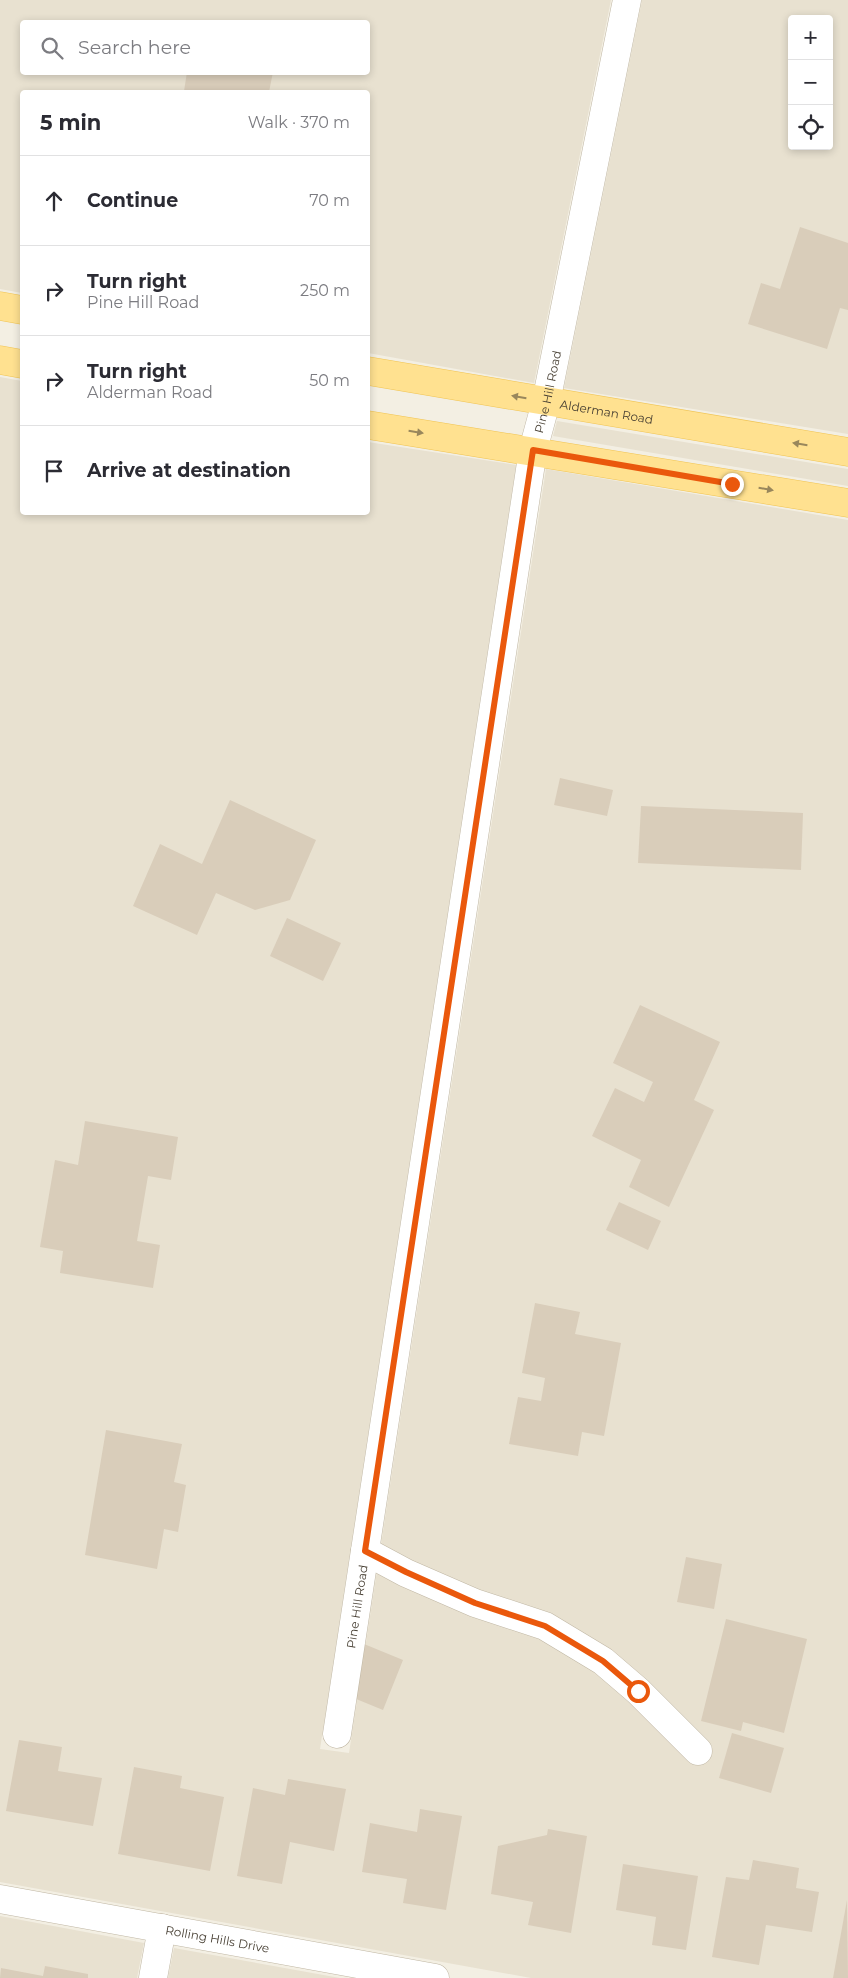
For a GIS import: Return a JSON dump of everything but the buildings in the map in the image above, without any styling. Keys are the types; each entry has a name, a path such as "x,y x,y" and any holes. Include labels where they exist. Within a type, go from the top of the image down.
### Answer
{"main road":[{"path":"0,306 20,310"},
{"path":"0,360 20,364"},
{"name":"Alderman Road","path":"370,371 848,452"},
{"path":"370,425 533,450 848,503"}],"street":[{"name":"Pine Hill Road","path":"337,1734 533,450 546,402 627,0"},
{"path":"365,1551 475,1603 545,1626 603,1661 638,1691 698,1751"},
{"name":"Rolling Hills Drive","path":"0,1899 435,1978"},
{"path":"153,1978 162,1928"}],"shaded area":[{"path":"0,0 611,0 534,383 370,353 370,90 20,90 20,293 0,289"},
{"path":"642,0 848,0 848,434 564,388"},
{"path":"0,377 20,381 20,515 370,515 370,442 516,465 320,1749 349,1753 546,469 848,520 848,1978 531,1978 0,1882"},
{"path":"557,421 848,469 848,486 553,436"},
{"path":"0,1916 144,1943 137,1978 0,1978"},
{"path":"174,1948 340,1978 168,1978"}],"route":[{"path":"638,1691 603,1661 545,1626 475,1603 365,1551 533,450 732,484"}]}
